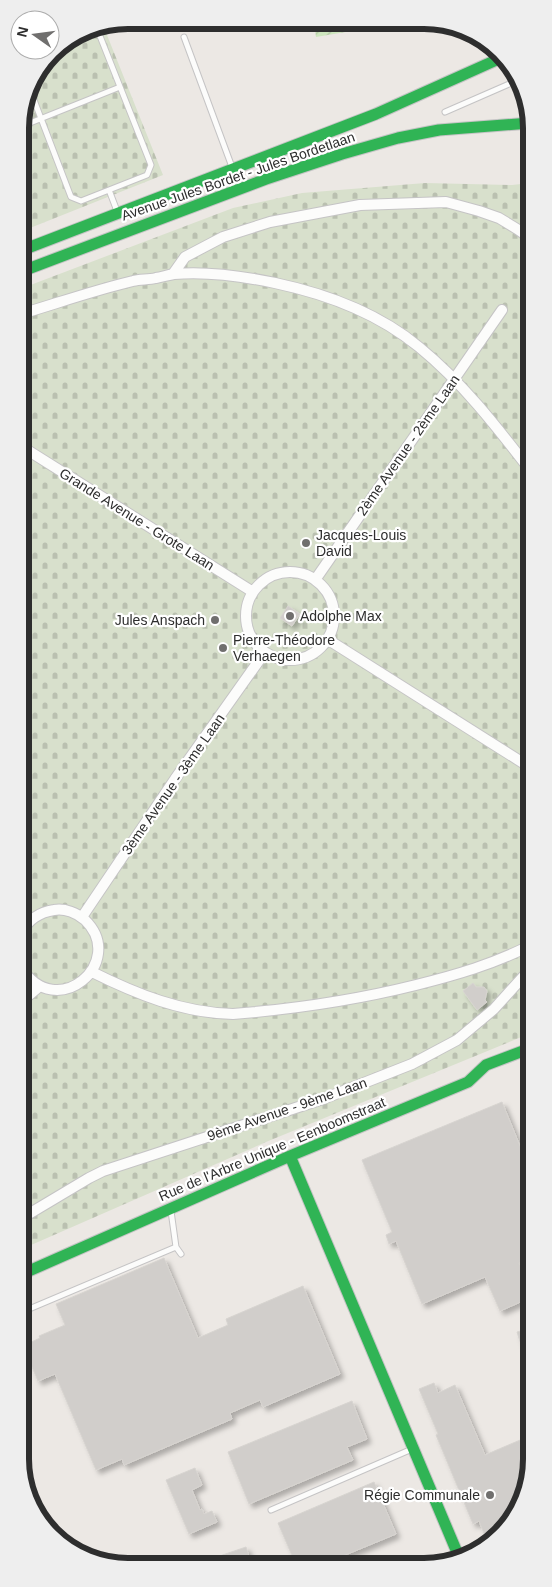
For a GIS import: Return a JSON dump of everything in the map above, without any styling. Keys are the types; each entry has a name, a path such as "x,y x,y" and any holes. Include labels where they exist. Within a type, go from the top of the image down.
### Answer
{"main road":[{"name":"Avenue Jules Bordet - Jules Bordetlaan","path":"29,247 233,170 406,101 496,60"},
{"name":"Avenue Jules Bordet - Jules Bordetlaan","path":"29,269 266,179 342,154 398,138 439,130 523,124"},
{"name":"Rue de l'Arbre Unique - Eenboomstraat","path":"29,1271 290,1156 468,1082 486,1065 523,1051"},
{"path":"290,1156 457,1553"}],"street":[{"path":"173,274 186,257 223,237 270,222 360,205 446,202 478,210 499,218 523,233"},
{"path":"29,311 135,281 173,274 208,274 247,278 320,295 354,307 387,325 419,346 454,379 490,418 523,461"},
{"name":"2ème Avenue - 2ème Laan","path":"315,580 502,310"},
{"name":"Grande Avenue - Grote Laan","path":"29,451 253,592"},
{"path":"280,573 301,573 315,580 326,591 332,606 334,617 332,629 327,639 320,648 310,655 299,659 287,660 276,658 265,652 251,637 248,626 246,609 253,592 269,577 280,573"},
{"path":"327,639 523,763"},
{"name":"3ème Avenue - 3ème Laan","path":"82,917 175,779 265,652"},
{"path":"29,922 43,912 56,909 70,911 82,917 91,925 96,936 98,948 97,961 92,972 84,981 73,988 61,990 48,989 40,986 29,978"},
{"path":"92,972 127,990 151,998 196,1010 233,1014 327,1004 387,992 458,974 523,949"},
{"name":"9ème Avenue - 9ème Laan","path":"29,1214 89,1178 103,1172 323,1100 412,1064 457,1040 494,1009 523,977"},
{"path":"29,996 40,986"}],"lane":[{"path":"33,98 72,197 81,201 147,176 151,165 99,33"},
{"path":"184,37 233,170"},
{"path":"445,112 512,83"},
{"path":"29,123 120,87"},
{"path":"109,190 117,213"},
{"path":"171,1208 176,1247 181,1254"},
{"path":"29,1309 176,1247"},
{"path":"271,1510 413,1449"}],"green space":[{"path":"315,29 363,29 316,37"},
{"path":"106,32 163,175 29,228 29,121 36,90 49,67 56,60 60,60 62,53 90,36"},
{"path":"425,183 523,184 523,1036 266,1142 29,1246 29,286 233,208 302,193"}],"building":[{"name":"Adolphe Max","path":"288,606 300,614 292,626 280,618"},
{"path":"473,983 476,987 484,987 487,991 485,1000 487,1002 477,1010 463,991"},
{"path":"502,1102 523,1153 523,1261 519,1263 523,1272 523,1301 500,1311 485,1277 422,1304 396,1241 389,1244 386,1235 392,1232 362,1160"},
{"path":"164,1258 198,1338 228,1325 226,1319 303,1286 340,1374 263,1407 260,1400 230,1413 232,1419 124,1465 122,1459 96,1470 55,1374 38,1381 29,1360 29,1343 40,1338 39,1336 65,1325 56,1304"},
{"path":"523,1330 523,1351 517,1332"},
{"path":"434,1383 438,1393 455,1385 485,1455 523,1439 523,1466 516,1497 503,1520 486,1538 479,1521 473,1524 419,1389"},
{"path":"352,1401 367,1439 347,1447 353,1460 249,1504 228,1452"},
{"path":"195,1468 202,1485 192,1490 200,1510 202,1509 204,1514 212,1511 217,1522 189,1534 166,1480"},
{"path":"374,1482 396,1534 338,1558 293,1558 278,1523"},
{"path":"246,1547 250,1558 214,1558"}],"traffic: fast":[{"path":"29,248 376,114 496,60"},
{"path":"29,269 266,179 342,154 398,138 439,130 523,124"},
{"path":"29,1271 290,1156 468,1082 486,1065 523,1051"},
{"path":"290,1156 457,1553"}],"place":[{"name":"Jacques-Louis David","path":"306,543"},
{"name":"Adolphe Max","path":"290,616"},
{"name":"Jules Anspach","path":"215,620"},
{"name":"Pierre-Théodore Verhaegen","path":"223,648"},
{"name":"Régie Communale","path":"490,1495"}]}
